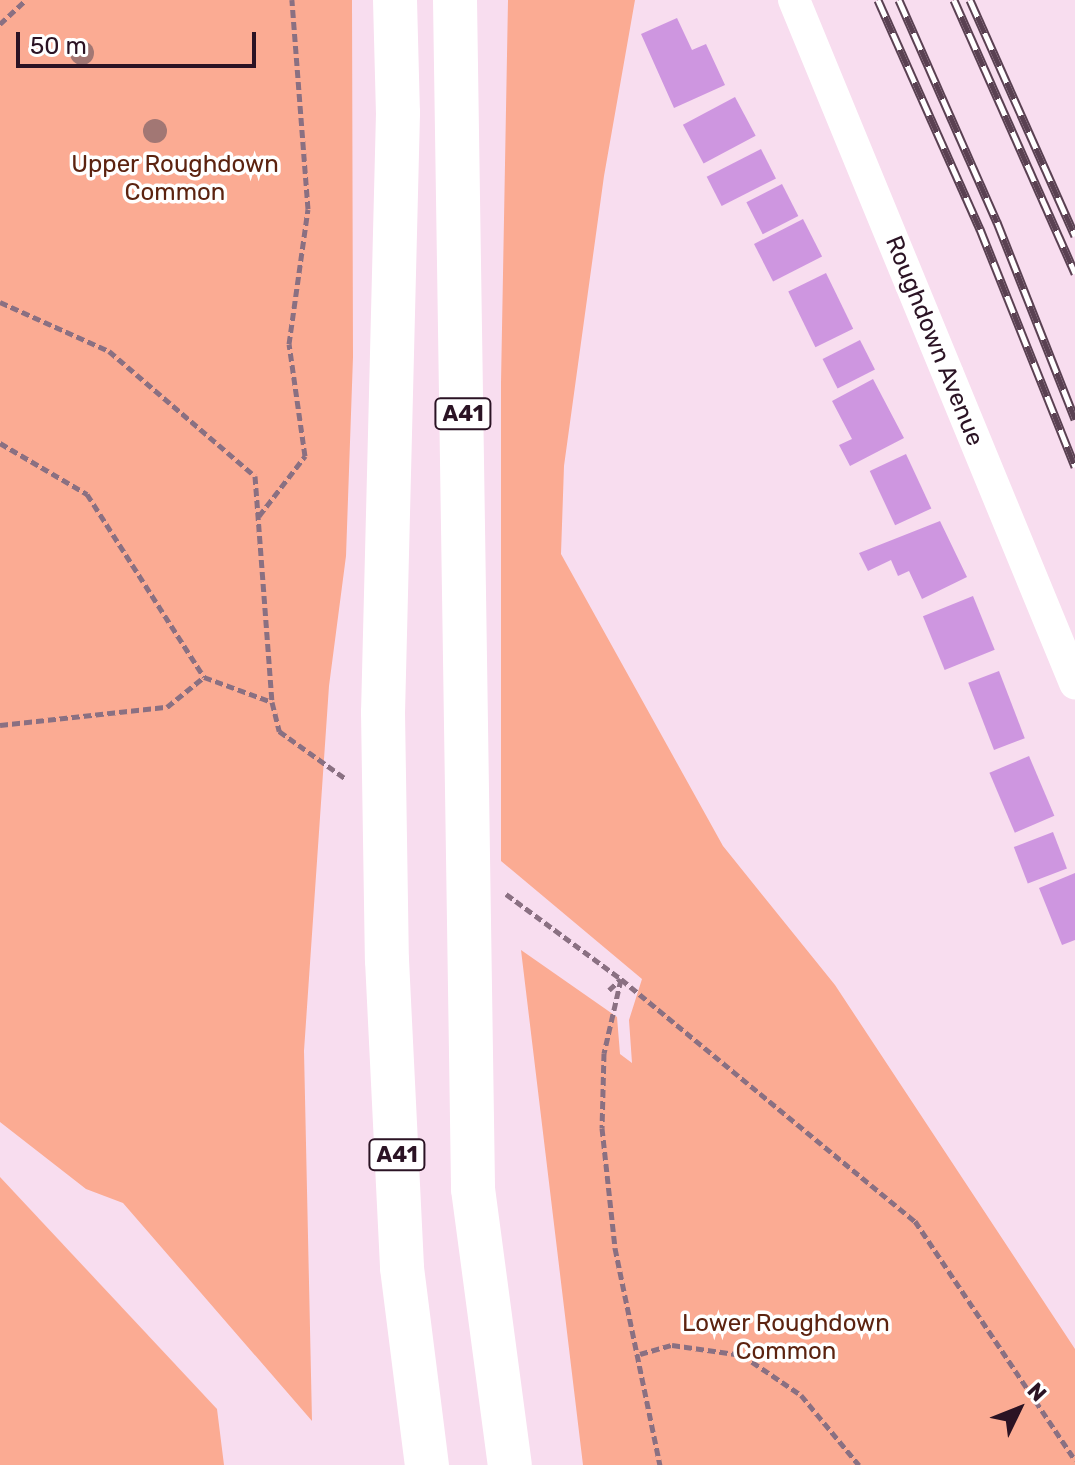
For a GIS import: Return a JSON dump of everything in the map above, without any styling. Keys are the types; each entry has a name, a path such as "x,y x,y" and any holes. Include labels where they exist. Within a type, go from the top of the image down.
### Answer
{"highway":[{"name":"A41","path":"395,0 398,113 383,712 387,960 402,1268 427,1465"},
{"name":"A41","path":"455,0 473,1189 510,1465"}],"street":[{"name":"Roughdown Avenue","path":"794,0 1075,683"}],"path":[{"path":"0,24 26,0"},
{"path":"258,517 305,456 289,344 308,209 292,0"},
{"path":"0,302 109,351 255,476 272,702 279,731"},
{"path":"0,443 87,494 204,677 272,702"},
{"path":"0,725 167,707 204,677"},
{"path":"555,929 621,979 915,1221 1075,1460"},
{"path":"609,990 621,979"},
{"path":"621,979 604,1053 602,1128 615,1248 660,1465"},
{"path":"639,1354 672,1345 742,1355 801,1395 859,1465"}],"green space":[{"name":"Upper Roughdown Common","path":"0,0 352,0 353,357 346,556 329,686 304,1051 312,1421 123,1203 86,1189 0,1122"},
{"name":"Lower Roughdown Common","path":"508,0 635,0 604,176 564,466 561,554 723,846 835,985 1075,1349 1075,1465 583,1465 521,950 617,1017 620,1054 632,1063 629,1020 642,979 501,861 501,383"},
{"path":"0,1177 217,1409 224,1465 0,1465"}],"building":[{"path":"677,18 692,50 706,44 725,85 674,108 641,34"},
{"path":"735,97 756,136 704,164 683,125"},
{"path":"761,149 776,178 722,206 707,177"},
{"path":"782,184 798,216 763,234 746,202"},
{"path":"803,219 822,256 773,281 754,244"},
{"path":"826,273 853,329 815,347 788,291"},
{"path":"860,340 875,369 838,388 823,359"},
{"path":"873,379 904,438 850,466 839,445 852,439 832,401"},
{"path":"906,454 931,508 895,525 870,471"},
{"path":"940,521 967,577 922,599 909,571 898,576 891,560 868,571 859,553"},
{"path":"973,596 995,650 945,670 923,616"},
{"path":"999,671 1025,738 994,750 968,683"},
{"path":"1029,756 1054,816 1015,833 989,773"},
{"path":"1053,832 1067,868 1028,883 1014,847"},
{"path":"1075,873 1075,940 1062,945 1039,888"}],"railway":[{"path":"878,0 980,229 1075,467"},
{"path":"899,0 997,222 1075,419"},
{"path":"954,0 1075,273"},
{"path":"970,0 1075,236"}]}
